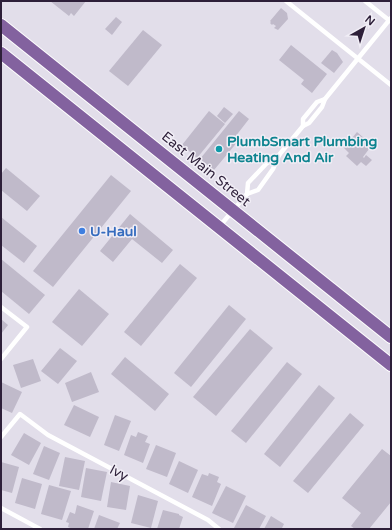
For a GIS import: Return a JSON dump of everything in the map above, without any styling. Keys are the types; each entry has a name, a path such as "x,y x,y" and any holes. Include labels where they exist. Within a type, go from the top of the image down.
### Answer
{"main road":[{"name":"East Main Street","path":"1,25 391,337"},
{"path":"1,53 391,365"}],"lane":[{"path":"286,1 391,85"},
{"path":"247,194 248,183 266,164 279,155 302,126 304,119 317,102 325,99 390,20 365,1"},
{"path":"219,227 247,194 258,190 274,169 279,155"},
{"path":"1,307 27,328 1,359"},
{"name":"Ivy","path":"1,437 20,414 48,435 208,520 219,529"},
{"path":"1,508 40,529"}],"building":[{"path":"50,1 86,1 74,16 71,13 69,16"},
{"path":"281,8 287,13 288,19 278,30 274,28 276,26 273,24 272,25 270,21"},
{"path":"116,17 122,22 112,35 105,29"},
{"path":"143,30 162,45 128,86 109,71"},
{"path":"291,45 327,74 312,93 301,84 304,80 279,60"},
{"path":"332,50 337,53 343,62 334,73 321,63"},
{"path":"224,107 233,114 225,123 217,116"},
{"path":"209,111 225,124 197,158 182,145"},
{"name":"PlumbSmart Plumbing Heating And Air","path":"239,111 249,119 235,137 239,140 214,170 200,159"},
{"path":"357,132 372,145 363,157 364,158 366,155 372,160 366,166 361,162 357,166 346,156 349,153 344,148"},
{"path":"6,168 40,196 27,211 1,190 1,174"},
{"name":"U-Haul","path":"111,175 131,191 53,287 33,271"},
{"path":"130,214 173,250 162,263 132,239 113,262 100,251"},
{"path":"1,217 37,246 24,263 1,245"},
{"path":"1,259 45,295 29,314 1,291"},
{"path":"180,264 197,278 141,346 124,332"},
{"path":"79,289 109,314 82,346 52,322"},
{"path":"229,305 246,319 191,387 174,373"},
{"path":"1,319 8,325 1,334"},
{"path":"250,329 273,348 216,416 193,397"},
{"path":"60,348 77,361 58,384 41,371"},
{"path":"125,357 169,394 155,411 111,374"},
{"path":"33,359 41,381 21,388 13,365"},
{"path":"287,362 302,374 246,443 231,431"},
{"path":"91,372 99,392 72,402 65,383"},
{"path":"1,382 22,392 12,413 1,408"},
{"path":"319,385 335,398 280,467 264,454"},
{"path":"74,405 99,417 90,437 64,425"},
{"path":"350,413 364,425 308,493 293,481"},
{"path":"115,415 131,421 119,451 104,445"},
{"path":"138,432 148,436 145,442 150,444 143,463 124,455 131,435 136,437"},
{"path":"24,433 41,443 29,465 11,455"},
{"path":"156,445 176,453 167,477 146,469"},
{"path":"44,446 60,453 49,480 33,474"},
{"path":"382,449 391,456 391,502 369,529 355,529 351,526 361,513 342,498"},
{"path":"65,457 85,461 79,490 59,486"},
{"path":"179,461 198,470 188,493 169,484"},
{"path":"1,462 19,467 12,493 1,490"},
{"path":"86,468 107,472 101,501 81,497"},
{"path":"209,473 219,477 217,482 221,484 212,506 192,497 202,474 208,476"},
{"path":"22,478 42,484 35,509 15,503"},
{"path":"111,482 130,486 126,510 107,507"},
{"path":"49,485 71,491 62,520 41,514"},
{"path":"226,486 246,496 233,523 212,513"},
{"path":"138,495 158,501 151,528 131,523"},
{"path":"77,505 94,511 88,529 73,529 68,527 69,523 66,522 70,512 75,514"},
{"path":"246,505 266,516 259,529 234,528"},
{"path":"163,510 179,514 183,517 179,529 157,529"},
{"path":"99,515 120,523 117,529 94,529"},
{"path":"271,516 284,524 282,528 284,529 264,529"}],"place":[{"name":"PlumbSmart Plumbing Heating And Air","path":"219,149"},
{"name":"U-Haul","path":"82,231"}]}
